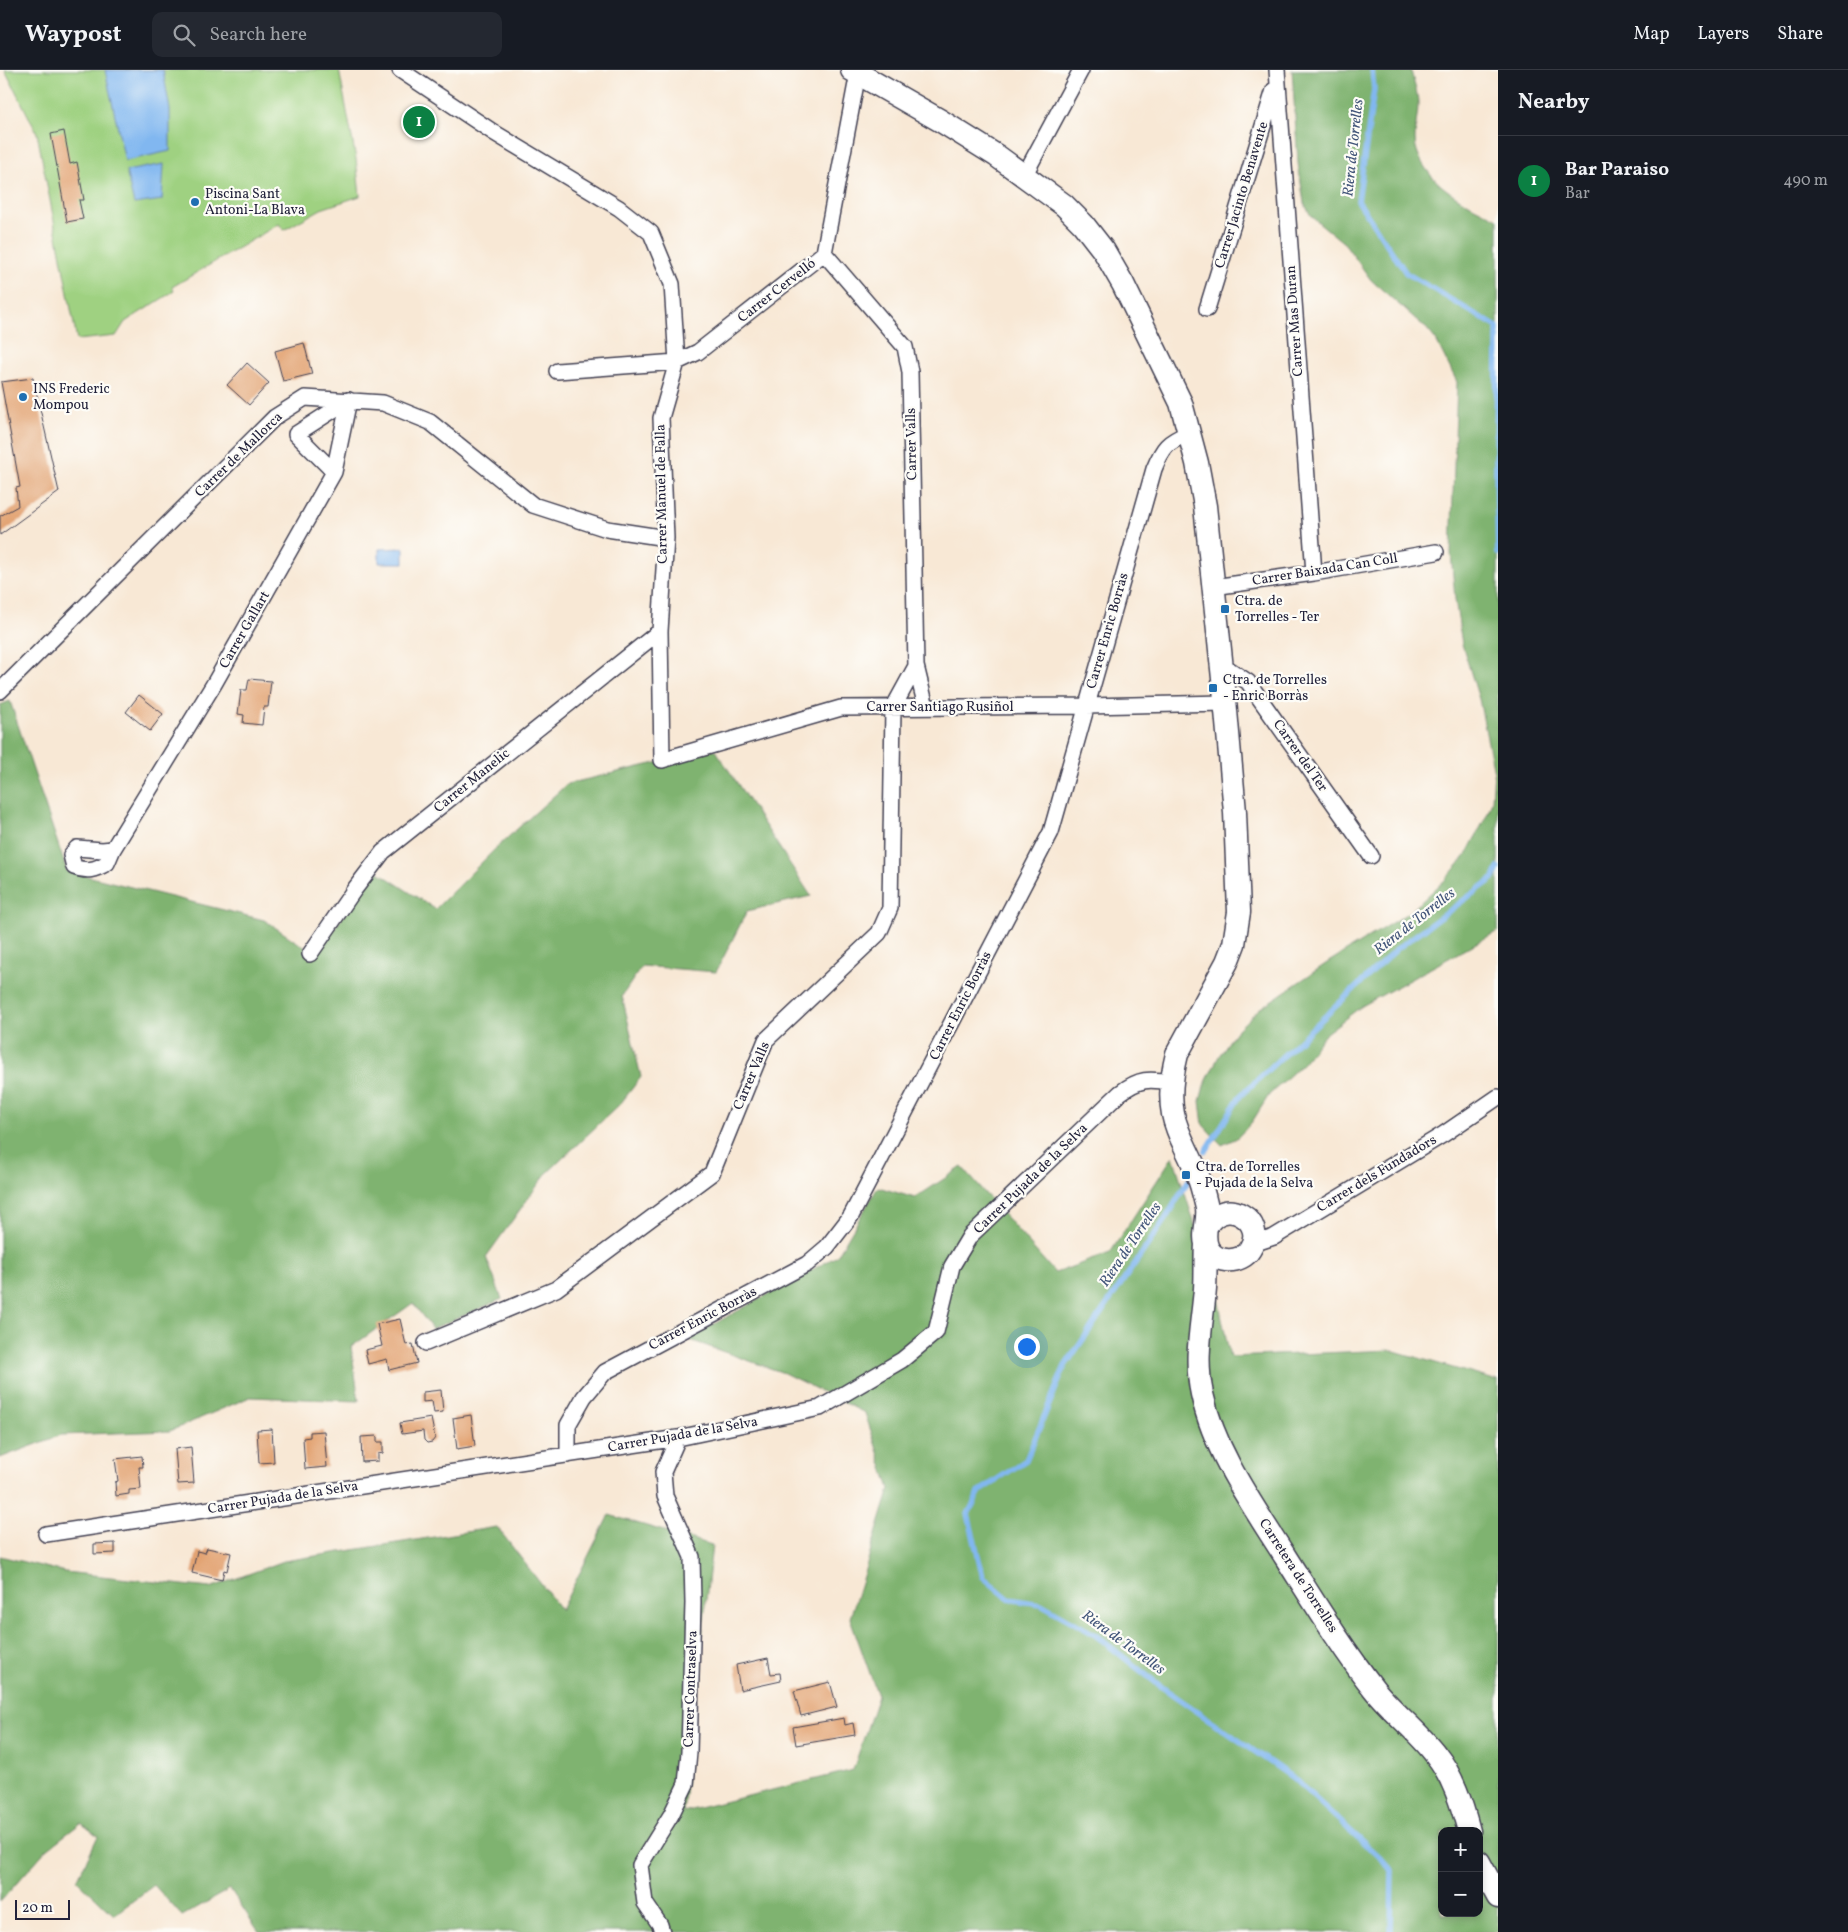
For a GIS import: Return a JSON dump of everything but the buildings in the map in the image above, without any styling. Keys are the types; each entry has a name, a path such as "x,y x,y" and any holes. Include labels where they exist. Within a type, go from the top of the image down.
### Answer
{"main road":[{"path":"855,72 942,121 1024,176 1064,206 1083,224 1104,251 1123,284 1181,404 1197,463 1204,506 1225,704 1239,870 1239,912 1234,944 1219,979 1177,1054 1171,1099 1173,1116 1181,1140 1196,1171 1235,1212"},
{"name":"Carretera de Torrelles","path":"1196,1171 1207,1209 1204,1291 1198,1362 1202,1394 1214,1431 1232,1469 1355,1664 1391,1710 1436,1754 1445,1768 1462,1806 1468,1827"},
{"path":"1228,1211 1235,1212 1250,1222 1254,1233 1252,1244 1246,1254 1236,1260 1224,1260 1216,1256 1207,1235 1218,1214 1228,1211"},
{"path":"1204,1291 1230,1260"},
{"path":"1483,1869 1498,1897"}],"street":[{"name":"Carrer Manuel de Falla","path":"400,70 493,132 619,208 651,233 672,284 677,362 661,418 666,538 660,631 662,760"},
{"path":"1024,176 1081,70"},
{"name":"Carrer Cervelló","path":"677,362 698,352 824,253 855,72"},
{"name":"Carrer Jacinto Benavente","path":"1207,310 1277,76"},
{"name":"Carrer Mas Duran","path":"1277,76 1314,573"},
{"name":"Carrer Valls","path":"824,253 904,347 910,372 916,666 926,707"},
{"path":"557,371 677,362"},
{"name":"Carrer de Mallorca","path":"0,691 275,417 305,398 383,402 430,422 533,505 607,529 666,538"},
{"path":"334,472 296,434 349,400"},
{"name":"Carrer Gallart","path":"113,849 214,684 334,472 349,400"},
{"name":"Carrer Enric Borràs","path":"568,1455 568,1425 584,1397 605,1372 807,1264 827,1247 851,1216 1050,832 1154,469 1162,449 1172,440 1189,433"},
{"name":"Carrer Baixada Can Coll","path":"1213,587 1314,573 1436,552"},
{"name":"Carrer Manelic","path":"310,954 383,852 660,631"},
{"name":"Carrer del Ter","path":"1221,664 1248,682 1372,856"},
{"name":"Carrer Valls","path":"426,1343 556,1289 712,1173 766,1040 879,933 890,908 893,708 916,666"},
{"name":"Carrer Santiago Rusiñol","path":"662,760 841,708 1225,704"},
{"name":"Carrer Pujada de la Selva","path":"46,1534 678,1438 820,1408 902,1360 936,1332 952,1266 970,1236 1114,1099 1134,1083 1148,1080 1172,1082"},
{"name":"Carrer dels Fundadors","path":"1252,1244 1274,1236 1444,1134 1498,1097"},
{"name":"Carrer Contraselva","path":"662,1932 660,1925 645,1903 640,1866 670,1816 686,1784 689,1752 693,1603 692,1557 665,1496 662,1472 678,1438"}],"green space":[{"name":"Piscina Sant Antoni-La Blava","path":"5,70 339,70 356,159 360,196 321,209 284,230 279,224 172,287 174,291 125,322 116,336 77,340 37,133"},
{"path":"1292,70 1411,70 1418,100 1415,133 1416,145 1423,164 1430,175 1450,192 1498,219 1498,931 1362,1006 1326,1033 1303,1063 1269,1095 1252,1122 1237,1138 1222,1145 1203,1125 1200,1101 1204,1086 1219,1056 1236,1031 1259,1009 1330,961 1411,911 1445,880 1465,857 1487,815 1492,801 1494,772 1479,699 1462,644 1455,599 1451,553 1457,382 1436,340 1427,329 1371,280 1345,244 1311,216 1304,203 1298,163"},
{"path":"10,701 67,871 264,920 315,954 377,871 435,909 496,848 567,784 715,749 811,896 747,911 716,972 642,966 622,996 641,1077 621,1103 545,1175 486,1257 502,1299 432,1329 413,1303 351,1347 359,1401 250,1397 170,1431 61,1435 0,1458 0,705"},
{"path":"1173,1156 1217,1294 1230,1357 1391,1350 1498,1381 1498,1932 259,1932 230,1889 182,1916 154,1885 114,1915 77,1880 98,1836 81,1823 47,1849 0,1902 0,1556 65,1572 210,1588 284,1561 497,1527 561,1610 609,1515 712,1545 683,1812 853,1770 878,1696 850,1618 890,1489 865,1413 784,1373 687,1339 837,1256 878,1187 915,1198 962,1167 1055,1273 1110,1253"}],"water":[{"path":"105,70 163,70 170,110 170,151 125,161"},
{"path":"164,164 162,200 134,204 126,171"},
{"path":"404,548 404,563 379,563 379,549"}],"waterway":[{"name":"Riera de Torrelles","path":"1372,70 1374,89 1358,201 1406,273 1497,327 1496,471 1498,553"},
{"name":"Riera de Torrelles","path":"1206,1151 1240,1096 1398,948 1494,878 1498,868"},
{"name":"Riera de Torrelles","path":"1188,1181 1166,1218 1065,1366 1026,1460 980,1491 968,1514 983,1577 1009,1599 1041,1604 1094,1634 1159,1685 1293,1778 1392,1869 1391,1932"}],"place":[{"name":"Bar Paraiso","path":"419,122"},
{"name":"Piscina Sant Antoni-La Blava","path":"195,202"},
{"name":"INS Frederic Mompou","path":"23,397"},
{"name":"Ctra. de Torrelles - Ter","path":"1225,609"},
{"name":"Ctra. de Torrelles - Enric Borràs","path":"1213,688"},
{"name":"Ctra. de Torrelles - Pujada de la Selva","path":"1186,1175"}]}
